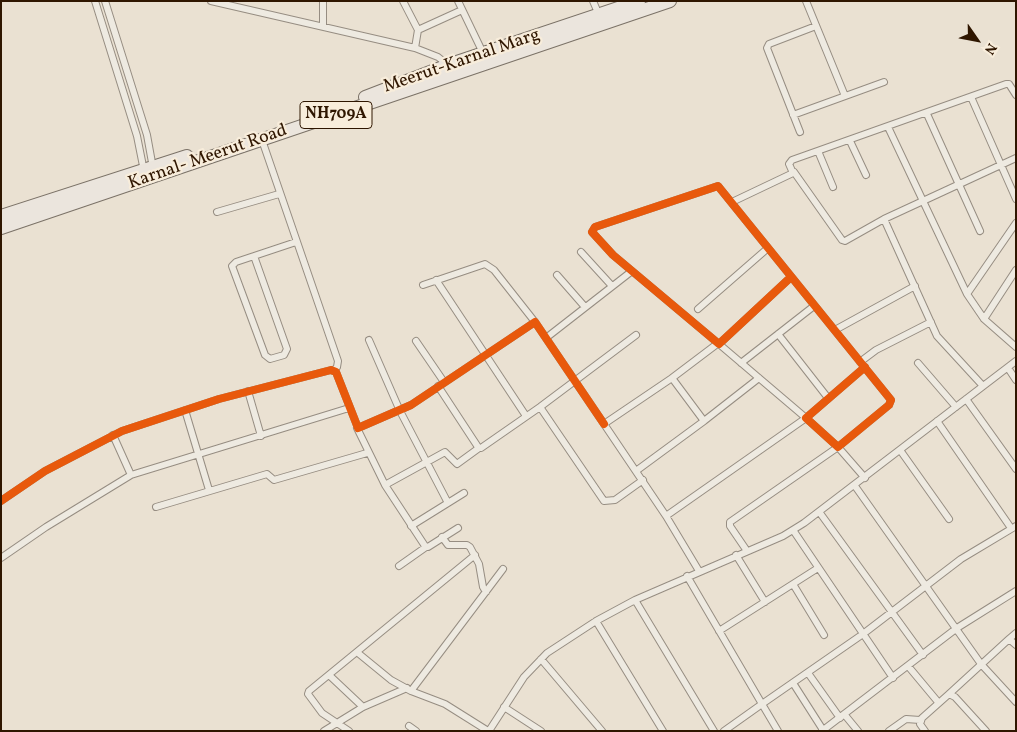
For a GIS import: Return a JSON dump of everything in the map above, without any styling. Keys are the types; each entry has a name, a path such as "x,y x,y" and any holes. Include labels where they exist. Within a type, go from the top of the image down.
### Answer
{"highway":[{"name":"Meerut-Karnal Marg","path":"1,216 149,173 449,70 483,53 639,1"},
{"name":"Karnal- Meerut Road","path":"1,228 149,173 262,140 449,70 670,1"}],"street":[{"path":"95,1 149,173"},
{"path":"105,1 147,136 149,173"},
{"path":"211,1 415,48 438,57 449,70"},
{"path":"323,1 323,26"},
{"path":"403,1 418,30 415,48"},
{"path":"458,1 483,53"},
{"path":"593,1 599,15"},
{"path":"806,1 845,96"},
{"path":"418,30 462,10"},
{"path":"800,132 767,48 769,44 816,26"},
{"path":"793,115 884,82"},
{"path":"1016,95 1008,84 789,161 794,172 842,240 1016,158"},
{"path":"972,97 1000,166 1016,199"},
{"path":"927,114 980,231"},
{"path":"888,127 967,294 984,319 1016,347"},
{"path":"1,501 46,471 113,435 185,410 248,391 334,370 337,367 338,361 262,140"},
{"path":"850,140 866,175"},
{"path":"818,151 833,186"},
{"path":"732,202 794,172"},
{"path":"747,551 730,526 730,522 838,446 892,402 890,396 814,306 723,189 715,185 595,227 592,232 595,238 838,446 865,478"},
{"path":"217,212 279,194"},
{"path":"884,219 931,322 944,344 983,386"},
{"path":"967,294 1016,223"},
{"path":"254,256 287,349 284,355 270,359 265,355 232,266 236,262 254,256 296,242"},
{"path":"698,309 768,248"},
{"path":"582,252 612,286"},
{"path":"423,285 485,264 494,270 535,322 643,480 699,571"},
{"path":"984,319 1016,270"},
{"path":"546,338 632,271"},
{"path":"557,275 585,307"},
{"path":"604,424 718,344 791,277"},
{"path":"436,280 526,416"},
{"path":"835,330 915,286"},
{"path":"741,363 814,306"},
{"path":"357,428 400,411 535,322"},
{"path":"666,516 806,418 876,350 931,322"},
{"path":"778,334 828,398"},
{"path":"385,486 447,452 458,464 540,408 574,380 636,336"},
{"path":"370,340 400,411 448,503"},
{"path":"416,341 444,382"},
{"path":"358,652 391,680 409,690 444,704 489,731 524,676 541,659 596,621 635,600 793,530 820,513 1016,361"},
{"path":"918,363 956,407"},
{"path":"1008,368 1016,380"},
{"path":"334,370 357,428 385,486 426,547"},
{"path":"672,378 704,421"},
{"path":"636,471 759,378"},
{"path":"438,386 479,448"},
{"path":"248,391 261,436"},
{"path":"966,399 1016,469"},
{"path":"1,558 46,526 131,475 349,408"},
{"path":"540,408 604,501 615,500 643,480"},
{"path":"185,410 209,490"},
{"path":"724,731 863,634 960,559 1014,527 937,421"},
{"path":"113,435 131,475"},
{"path":"900,450 949,519"},
{"path":"156,507 267,474 274,480 368,453"},
{"path":"855,486 981,664 1016,702"},
{"path":"411,526 464,493"},
{"path":"820,513 923,655"},
{"path":"399,566 458,528"},
{"path":"793,530 893,678"},
{"path":"442,537 448,545 467,545 475,555 486,592"},
{"path":"350,731 322,713 308,694 310,690 475,555"},
{"path":"736,556 765,602"},
{"path":"719,630 818,568"},
{"path":"324,731 363,707 409,690 502,569"},
{"path":"687,576 778,731"},
{"path":"793,584 824,635"},
{"path":"793,683 823,730 957,628 1016,591"},
{"path":"635,600 714,731"},
{"path":"596,621 663,731"},
{"path":"889,731 906,720 920,720 1016,632"},
{"path":"1009,639 1016,645"},
{"path":"541,659 602,731"},
{"path":"908,666 938,702"},
{"path":"808,673 842,716 858,731"},
{"path":"329,675 363,707"},
{"path":"949,694 955,697 986,731"},
{"path":"504,707 541,731"},
{"path":"920,720 925,731"},
{"path":"409,726 416,731"}],"cycle path":[{"path":"791,277 719,344 613,255 592,232 595,227 718,186 891,400 889,405 838,447 806,418 865,367"},
{"path":"1,501 45,471 122,431 219,399 331,370 336,372 358,428 411,405 535,322 604,424"}]}
